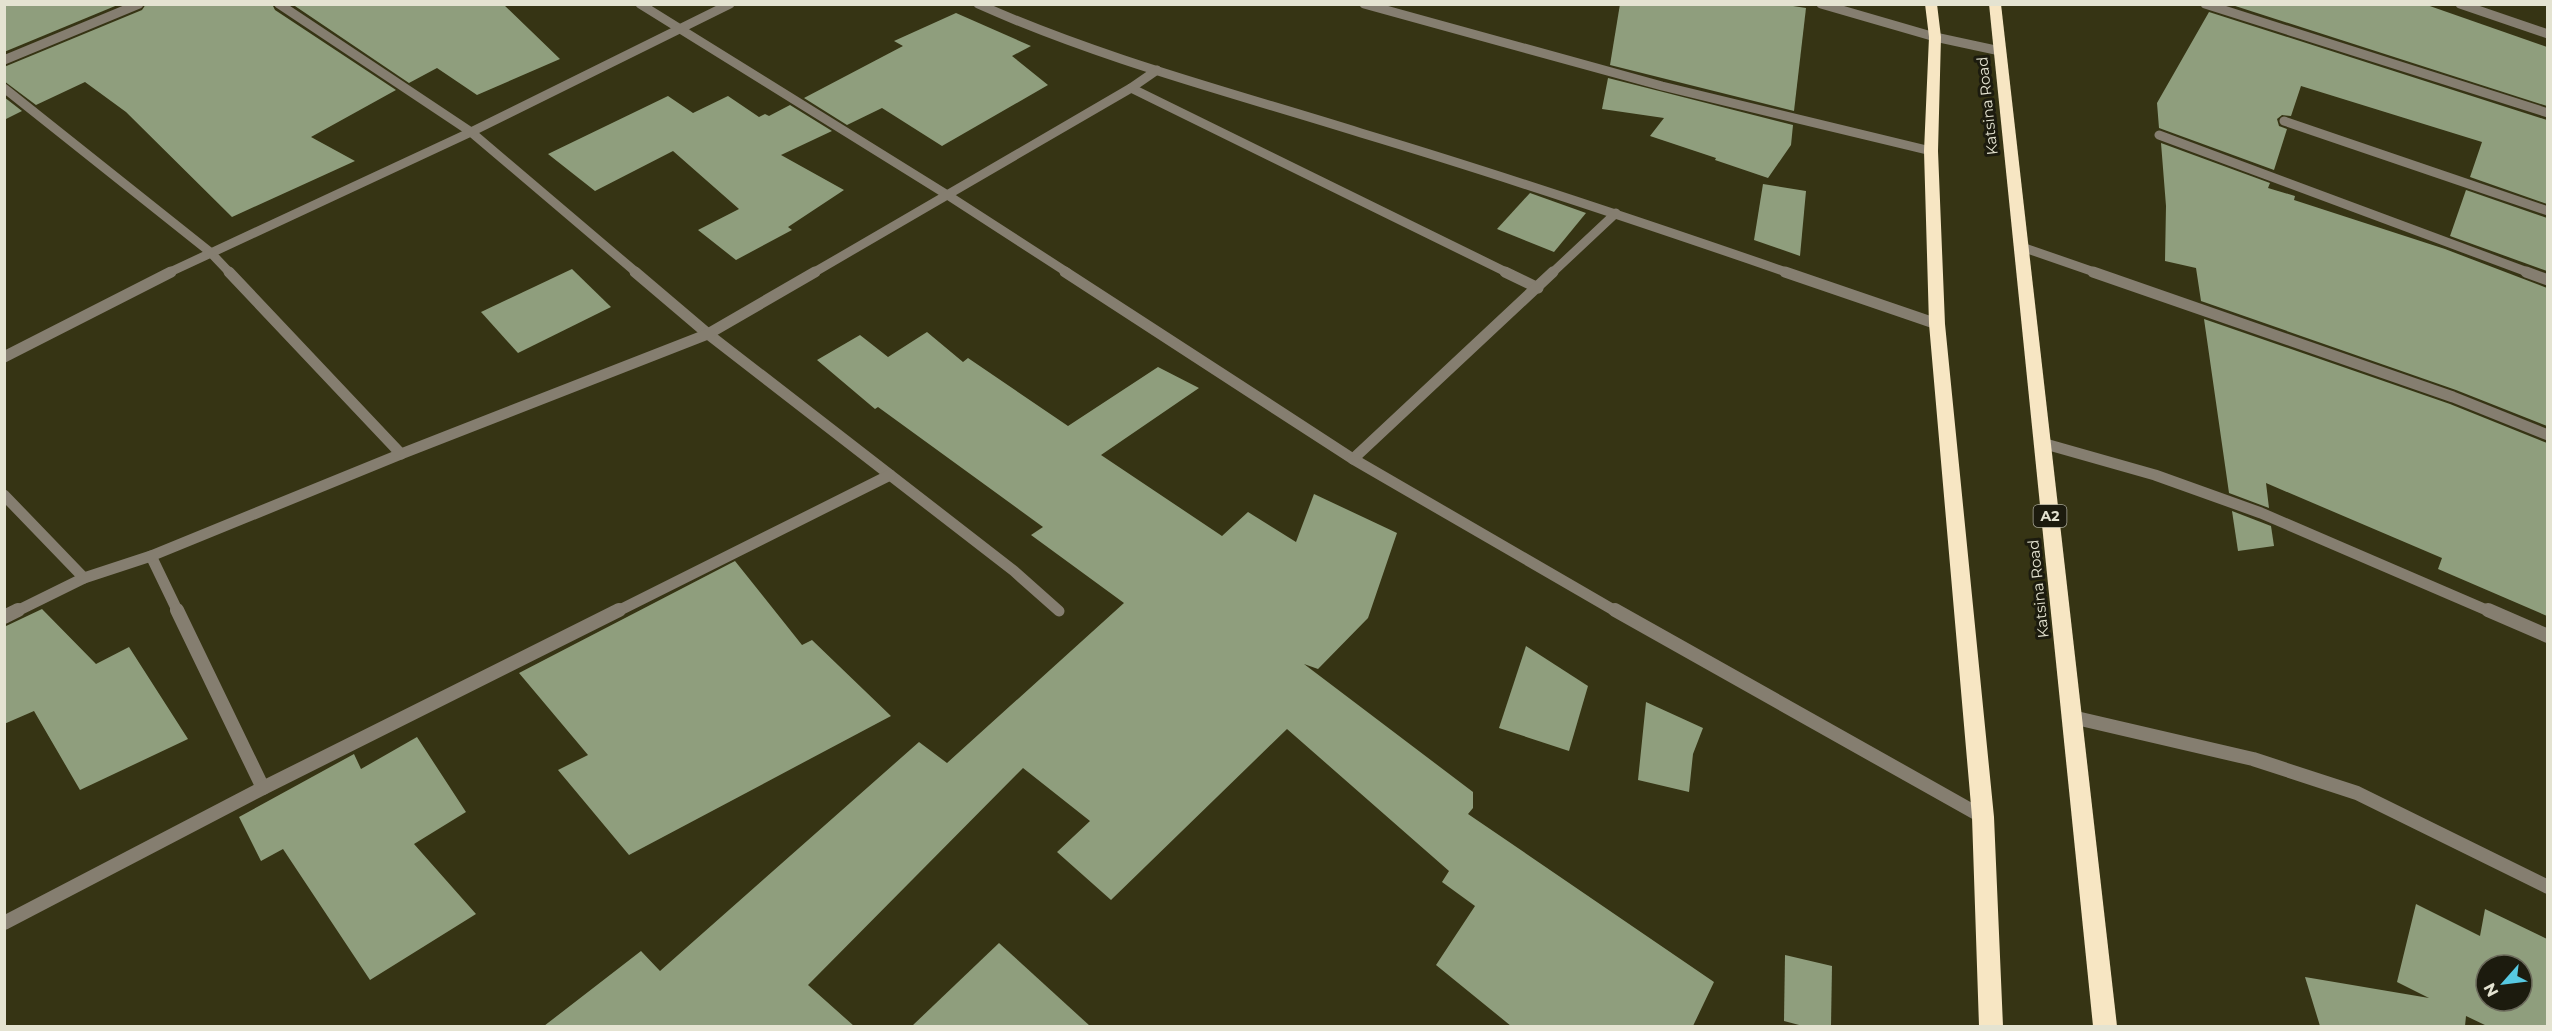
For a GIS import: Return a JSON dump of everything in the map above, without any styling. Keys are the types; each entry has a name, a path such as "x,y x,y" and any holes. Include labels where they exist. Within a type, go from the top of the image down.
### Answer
{"highway":[{"path":"1931,4 1935,37 1931,152 1937,324 1983,817 1991,1026"},
{"name":"Katsina Road","path":"1995,4 2104,1026"}],"street":[{"path":"4,60 139,4"},
{"path":"279,4 471,132 708,334 1014,571 1059,611"},
{"path":"640,4 949,196 1353,459 1602,603 1983,817"},
{"path":"4,357 210,252 471,132 730,4"},
{"path":"978,4 1025,25 1157,70 1523,182 1937,324"},
{"path":"1364,4 1662,86 1931,152"},
{"path":"1821,4 1935,37 2000,51"},
{"path":"2205,4 2547,113"},
{"path":"2460,4 2547,34"},
{"path":"4,617 84,578 152,556 401,454 708,334 949,196 1131,88 1157,70"},
{"path":"4,88 210,252 401,454"},
{"path":"1131,88 1538,288"},
{"path":"2284,121 2547,212"},
{"path":"2159,135 2547,280"},
{"path":"1353,459 1616,213"},
{"path":"2022,247 2453,398 2547,435"},
{"path":"2042,443 2155,475 2261,513 2547,636"},
{"path":"4,923 263,788 890,475"},
{"path":"4,495 84,578"},
{"path":"152,556 263,788"},
{"path":"2072,717 2253,759 2357,793 2547,887"}],"building":[{"path":"4,4 120,4 4,52"},
{"path":"146,4 272,4 275,10 396,90 311,137 355,161 232,217 126,112 85,82 36,105 4,81 4,67 142,10"},
{"path":"292,4 503,4 560,59 477,95 437,68 409,83"},
{"path":"1620,4 1780,4 1806,8 1794,111 1610,65"},
{"path":"2229,4 2424,4 2547,47 2547,106"},
{"path":"2209,12 2547,120 2547,204 2470,177 2482,142 2301,86 2291,116 2282,115 2277,119 2279,126 2287,129 2274,170 2159,128 2157,103"},
{"path":"956,13 1031,46 1012,56 1048,85 942,146 882,108 847,125 804,98 903,46 894,41"},
{"path":"1608,78 1793,125 1791,145 1768,178 1715,160 1716,158 1650,136 1664,118 1602,109"},
{"path":"668,96 693,113 728,96 759,117 765,114 769,116 790,105 832,131 781,155 844,190 788,227 792,230 736,260 698,230 739,209 673,151 595,191 548,154"},
{"path":"4,97 22,111 4,120"},
{"path":"2161,143 2270,183 2268,188 2295,196 2294,200 2445,249 2547,288 2547,426 2456,390 2201,301 2196,268 2165,261 2166,206"},
{"path":"1763,184 1806,191 1800,256 1754,240"},
{"path":"2466,190 2547,218 2547,271 2450,236"},
{"path":"1530,193 1586,213 1554,252 1497,229"},
{"path":"572,269 611,307 518,353 481,312"},
{"path":"2204,319 2450,404 2547,443 2547,616 2438,569 2442,558 2266,483 2269,508 2229,493"},
{"path":"927,332 963,362 968,358 1068,426 1158,367 1199,388 1101,455 1222,536 1248,512 1296,542 1314,494 1397,533 1368,618 1318,669 1304,664 1473,792 1473,808 1468,814 1714,982 1693,1026 1511,1026 1436,965 1475,906 1442,882 1449,871 1287,729 1111,900 1057,852 1090,821 1023,768 808,985 854,1026 544,1026 641,951 660,971 919,742 947,763 1124,603 1031,535 1043,527 878,407 875,409 817,360 860,335 888,357"},
{"path":"2232,511 2271,526 2274,546 2238,551"},
{"path":"735,561 802,645 812,640 891,716 629,855 558,770 588,755 519,673"},
{"path":"42,609 96,664 129,647 188,739 80,790 34,711 4,724 4,627"},
{"path":"1526,646 1588,686 1569,751 1499,728"},
{"path":"1646,702 1703,728 1693,754 1689,792 1638,780"},
{"path":"417,737 466,812 414,844 476,914 370,980 283,849 261,861 239,817 354,754 361,769"},
{"path":"2416,904 2480,936 2485,909 2547,939 2547,1026 2487,1026 2466,1016 2465,1026 2320,1026 2305,977 2429,998 2397,982"},
{"path":"999,943 1090,1026 912,1026"},
{"path":"1785,955 1832,966 1831,1026 1803,1026 1784,1021"}]}
